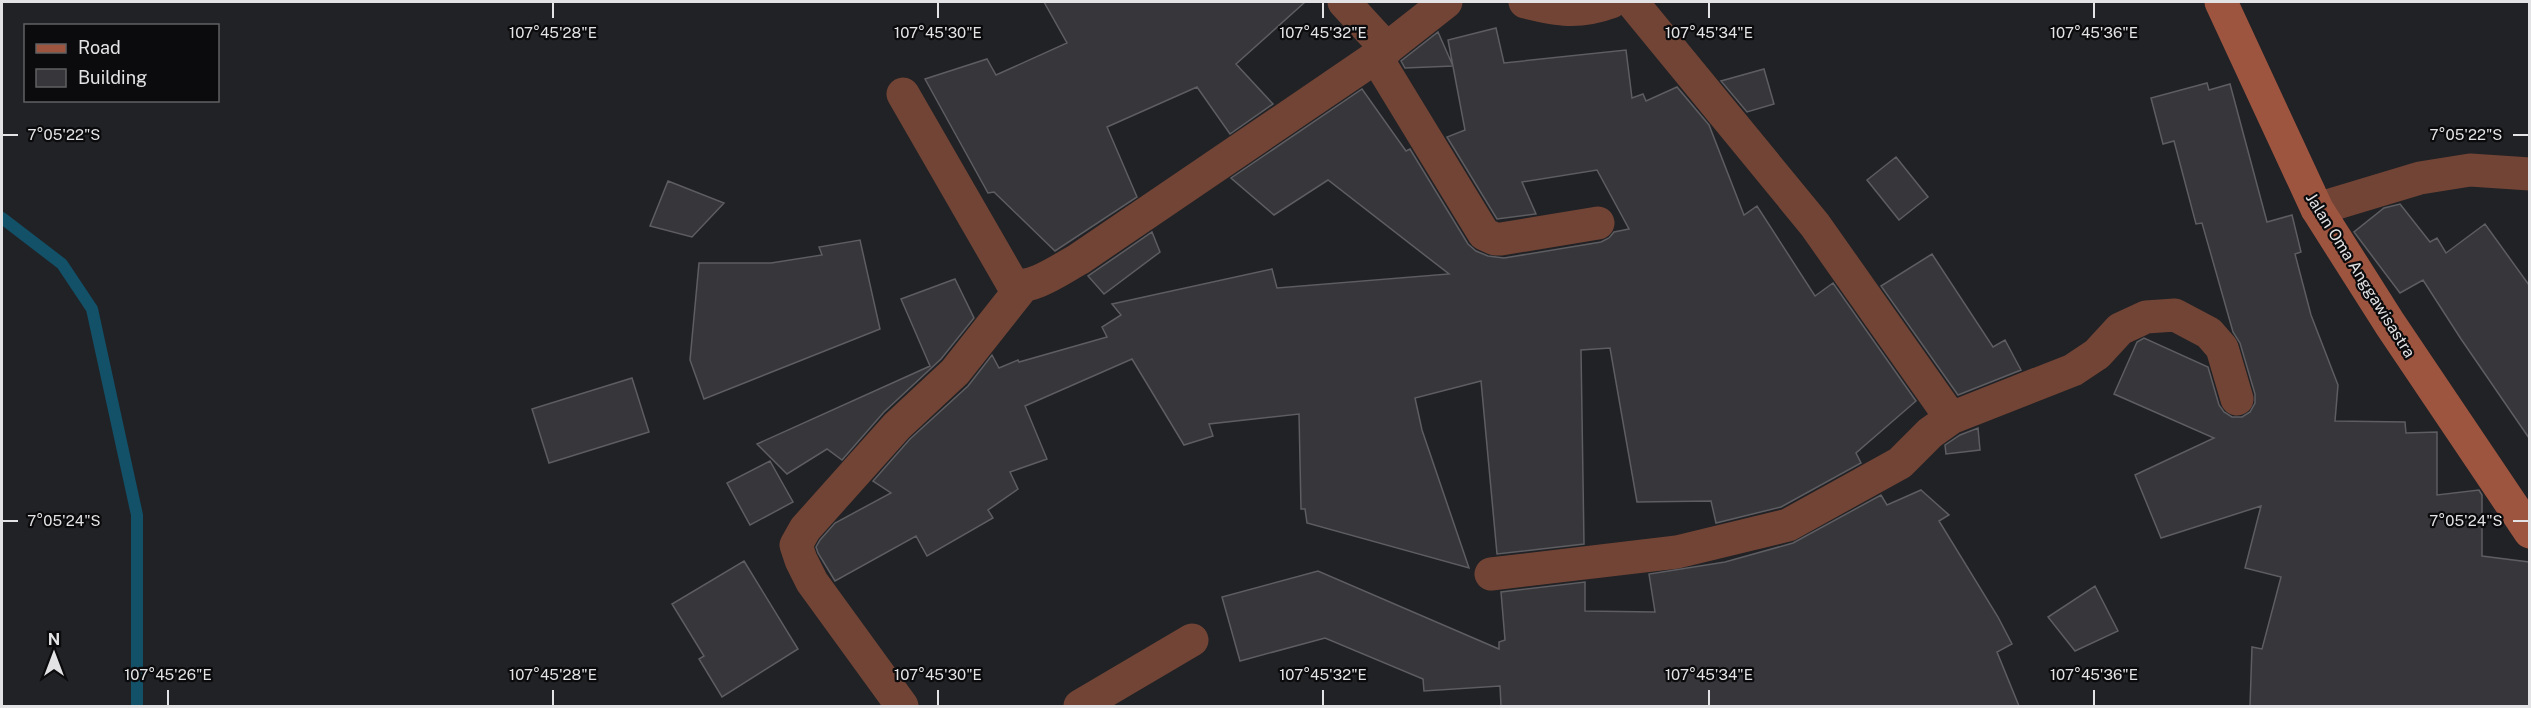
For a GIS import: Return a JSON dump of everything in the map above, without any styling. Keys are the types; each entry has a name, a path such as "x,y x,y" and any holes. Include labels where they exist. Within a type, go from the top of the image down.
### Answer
{"main road":[{"name":"Jalan Oma Anggawisastra","path":"2221,2 2317,208 2390,324 2529,532"}],"street":[{"path":"1344,2 1381,53 1484,234 1501,239 1598,223"},
{"path":"903,94 1012,283 1023,286 1036,282 1079,258 1381,53 1446,2"},
{"path":"1525,2 1565,11 1593,9 1611,2"},
{"path":"1632,2 1815,225 1951,417"},
{"path":"2317,208 2420,178 2470,170 2529,174"},
{"path":"902,706 812,582 796,545 805,529 897,426 955,372 1023,286"},
{"path":"1491,574 1677,552 1788,525 1900,463 1930,433 1951,417 2073,370 2097,354 2120,329 2146,317 2175,315 2209,333 2222,348 2237,399"},
{"path":"1080,706 1192,640"}],"building":[{"path":"1044,2 1305,2 1236,64 1273,104 1230,134 1197,87 1107,127 1137,197 1055,251 994,192 988,193 925,79 987,59 996,75 1067,43"},
{"path":"1496,28 1504,63 1626,50 1632,98 1643,94 1646,101 1677,87 1709,125 1744,215 1757,206 1815,296 1833,283 1916,401 1856,453 1861,463 1781,507 1716,523 1711,501 1637,502 1610,348 1581,350 1584,544 1497,554 1481,381 1415,398 1422,430 1469,568 1307,523 1305,509 1301,509 1299,414 1209,424 1213,436 1184,445 1132,359 1025,406 1047,459 1010,472 1018,489 988,510 993,518 927,556 916,536 835,581 818,553 816,547 820,540 835,523 891,493 873,481 910,439 968,386 992,355 999,368 1018,360 1019,362 1107,337 1102,327 1121,315 1112,304 1272,269 1277,288 1449,274 1328,180 1274,215 1231,178 1362,89 1406,151 1410,149 1468,244 1476,251 1488,256 1504,258 1601,242 1614,232 1629,229 1597,170 1522,182 1536,214 1497,219 1447,137 1465,130 1448,40"},
{"path":"1438,32 1453,66 1405,68 1401,61"},
{"path":"1764,69 1774,104 1747,112 1721,81"},
{"path":"2207,83 2209,90 2230,84 2267,222 2292,215 2301,252 2295,254 2311,315 2338,385 2335,421 2405,422 2406,433 2437,432 2437,495 2479,490 2482,495 2482,556 2529,562 2529,706 2250,706 2252,647 2262,649 2281,577 2245,568 2261,506 2161,538 2135,475 2214,438 2114,394 2137,342 2144,338 2208,367 2219,405 2232,417 2242,417 2250,412 2255,403 2255,394 2240,343 2233,332 2202,223 2196,224 2174,141 2163,144 2151,98"},
{"path":"1896,157 1928,197 1899,220 1867,180"},
{"path":"668,181 724,203 692,237 650,226"},
{"path":"2400,204 2430,242 2437,238 2446,253 2485,224 2529,285 2529,438 2423,280 2400,293 2354,232 2384,208"},
{"path":"1152,232 1160,252 1104,294 1088,276"},
{"path":"860,240 880,329 704,399 690,360 699,263 771,263 822,255 819,247"},
{"path":"1932,254 1993,347 2005,340 2021,370 1958,395 1881,286"},
{"path":"955,279 974,318 941,359 884,412 842,460 827,449 787,474 757,444 930,366 901,299"},
{"path":"632,378 649,432 549,463 532,409"},
{"path":"1978,428 1980,450 1946,454 1945,445 1960,435"},
{"path":"770,461 793,502 750,525 727,483"},
{"path":"1921,490 1949,515 1939,521 2012,644 1997,652 2019,706 1501,706 1500,686 1424,691 1423,679 1325,638 1240,661 1222,597 1318,571 1499,649 1499,642 1505,640 1501,592 1585,582 1585,611 1655,612 1649,574 1725,562 1793,543 1881,495 1887,505"},
{"path":"744,561 798,649 722,697 699,659 704,656 672,604"},
{"path":"2095,586 2118,631 2075,651 2048,617"}],"waterway":[{"path":"2,218 62,264 92,309 137,515 137,706"}]}
